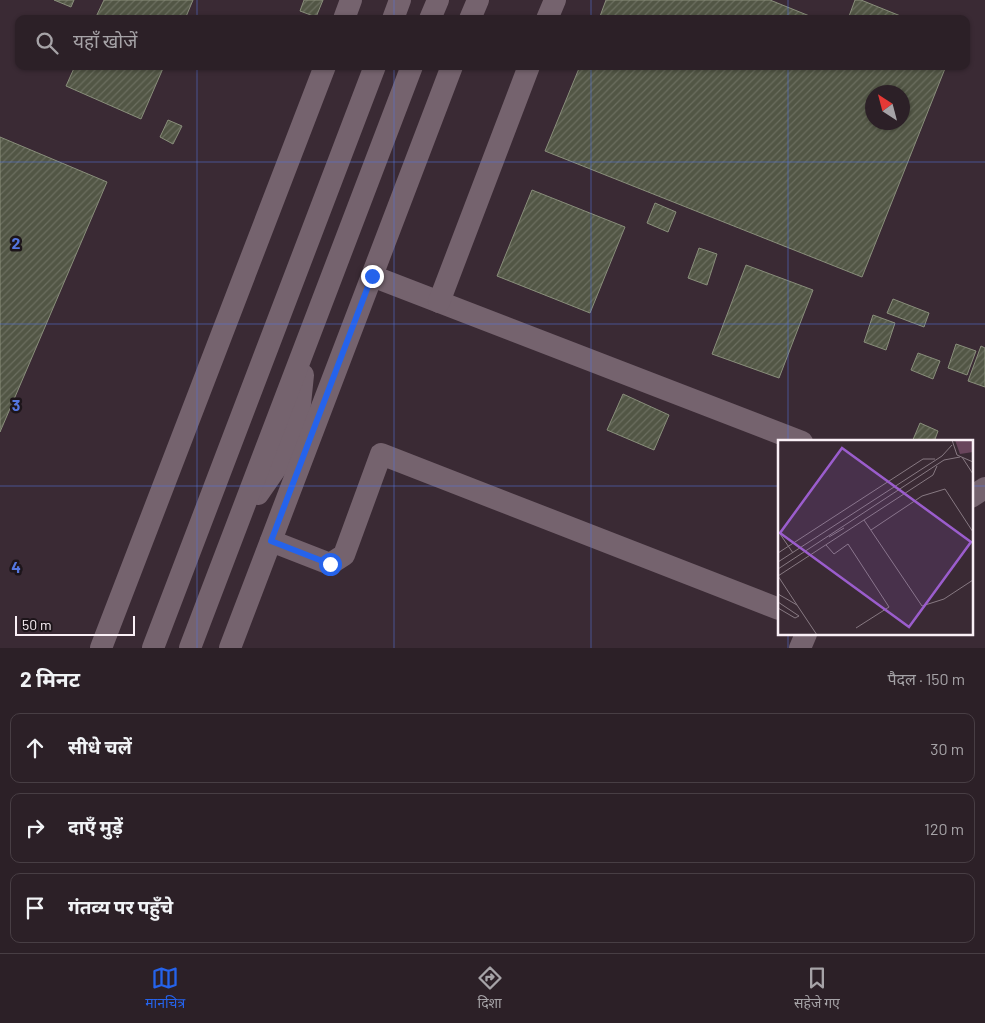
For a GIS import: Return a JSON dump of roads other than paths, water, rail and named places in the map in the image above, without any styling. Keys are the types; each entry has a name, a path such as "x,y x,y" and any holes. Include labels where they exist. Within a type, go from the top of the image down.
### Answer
{"street":[{"path":"345,15 351,0"},
{"path":"394,15 400,0"},
{"path":"432,15 438,0"},
{"path":"472,15 478,0"},
{"path":"549,15 555,0"},
{"path":"101,648 324,70"},
{"path":"153,648 373,70"},
{"path":"190,648 410,70"},
{"path":"230,648 450,70"},
{"path":"439,302 527,70"},
{"path":"372,276 797,440"},
{"path":"271,541 330,564 344,555 381,454 778,608"},
{"path":"972,495 985,488"},
{"path":"800,648 805,636"}]}
